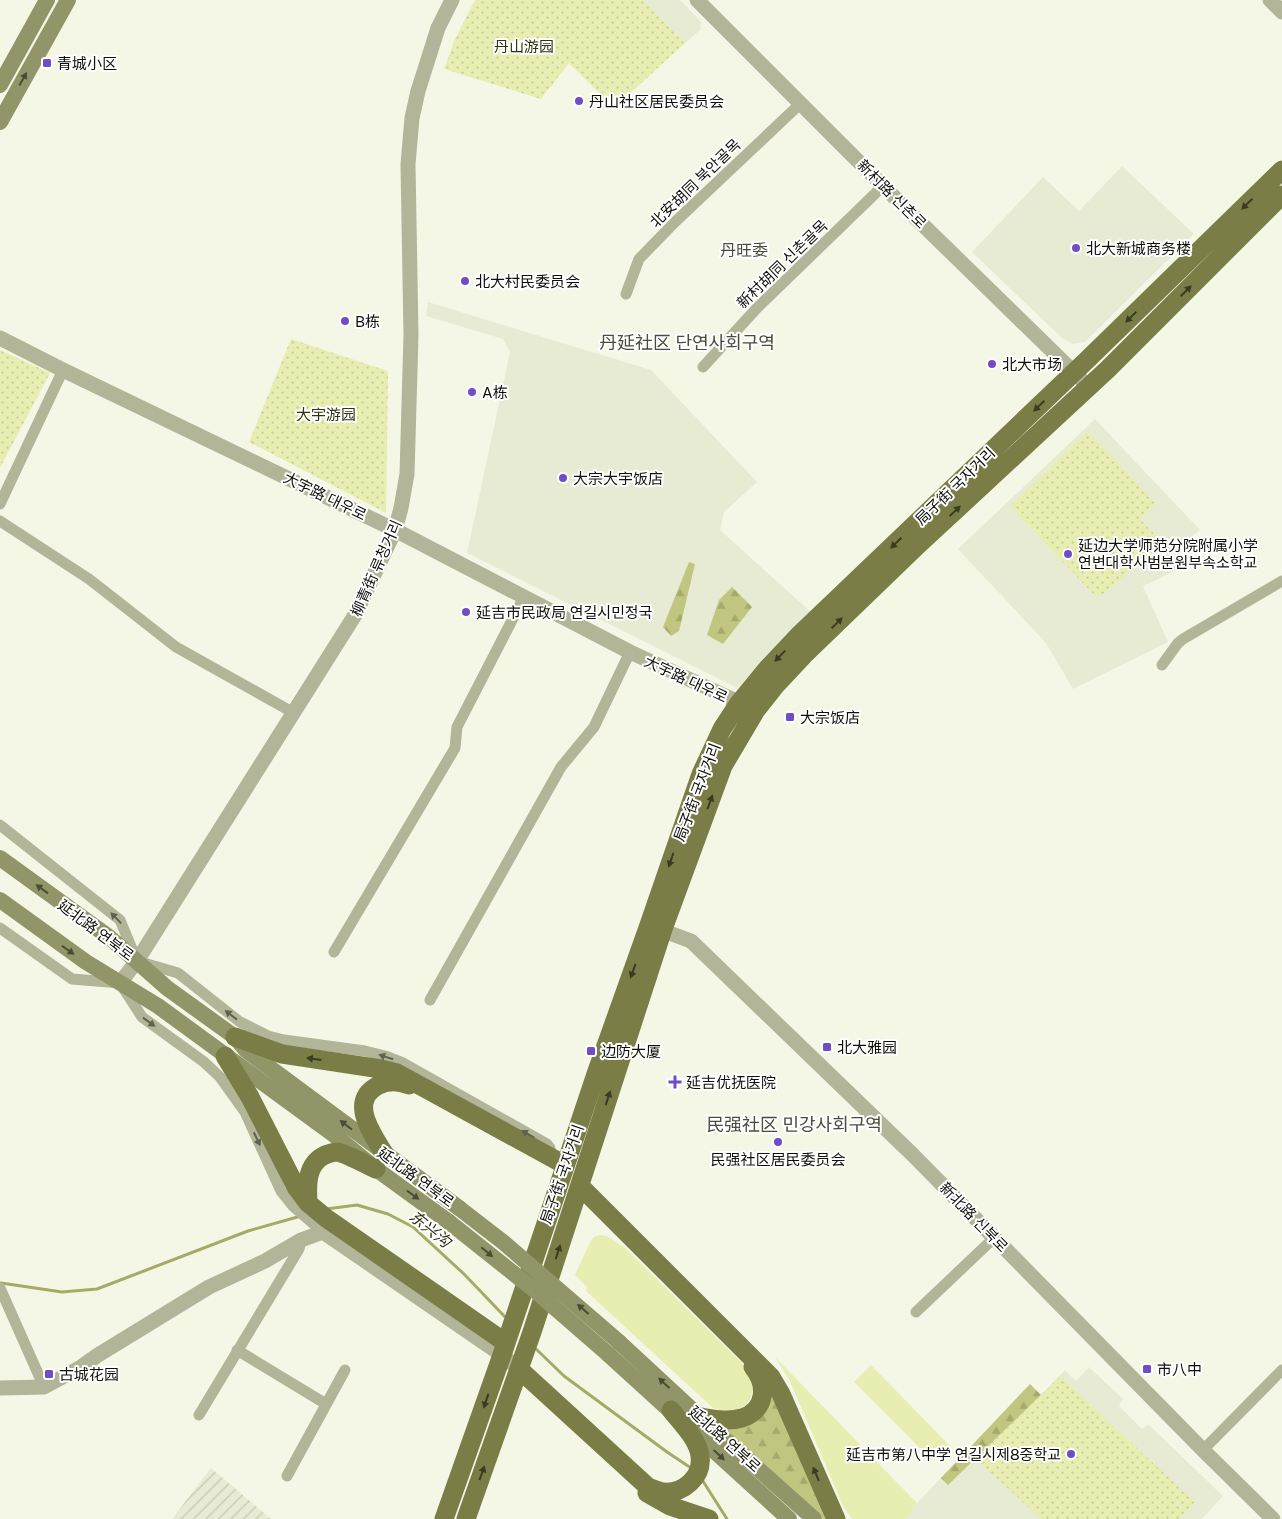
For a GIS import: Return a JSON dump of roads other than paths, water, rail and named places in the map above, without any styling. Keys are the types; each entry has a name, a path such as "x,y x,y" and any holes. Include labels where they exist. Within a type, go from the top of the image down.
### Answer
{"main road":[{"path":"0,85 47,0"},
{"path":"0,122 68,0"},
{"name":"局子街 국자거리","path":"444,1519 516,1314 564,1168 656,927 748,706 767,668 800,634 1282,170"},
{"name":"局子街 국자거리","path":"748,706 775,686 804,655 910,552 1108,369 1282,195"},
{"name":"延北路 연북로","path":"0,858 108,937 168,988 234,1037 246,1050 381,1162 449,1222 532,1288 614,1348 700,1417 814,1519"},
{"name":"延北路 연북로","path":"0,900 86,962 158,1006 333,1134 459,1208 517,1253 614,1348 671,1410 789,1519"},
{"name":"局子街 국자거리","path":"466,1519 532,1332 579,1188 656,927"},
{"path":"234,1037 282,1054 397,1072 564,1168"},
{"path":"225,1056 250,1097 296,1187 301,1204 320,1224 505,1346"},
{"path":"381,1162 364,1113 366,1097 377,1086 395,1081 406,1084 564,1168"},
{"path":"301,1204 307,1188 309,1175 319,1158 336,1152 381,1162"},
{"path":"579,1188 760,1376 763,1391 762,1398 758,1406 750,1414 733,1420 700,1417"},
{"path":"579,1188 770,1377 781,1394 836,1519"},
{"path":"521,1363 648,1487 662,1492 678,1491 686,1486 695,1477 700,1465 700,1456 692,1437 671,1410"},
{"path":"521,1363 542,1396 650,1496 670,1506 709,1519"}],"street":[{"name":"柳青街 류청거리","path":"120,983 137,961 355,615 395,530 408,474 411,335 407,206 408,158 412,118 418,91 438,28 452,0"},
{"name":"新村路 신촌로","path":"697,0 883,186 1088,386"},
{"path":"1270,0 1282,12"},
{"name":"北安胡同 북안골목","path":"626,294 639,259 675,222 801,103"},
{"name":"新村胡同 신촌골목","path":"703,366 756,309 883,186"},
{"name":"大宇路 대우로","path":"0,338 395,530 630,652 748,706"},
{"path":"0,504 63,370"},
{"path":"0,521 89,579 176,647 294,713"},
{"path":"1162,665 1183,639 1282,581"},
{"path":"334,952 455,748 458,727 524,597"},
{"path":"430,1000 562,767 594,727 630,652"},
{"path":"0,825 120,920 137,961 178,973 240,1022 268,1036 284,1040 365,1051 403,1063 546,1144 564,1168"},
{"name":"新北路 신북로","path":"656,927 691,941 912,1155 1273,1519"},
{"path":"0,928 72,979 120,983 142,1017 204,1062 220,1076 244,1112 281,1191 301,1204"},
{"path":"0,1388 44,1387 81,1367 209,1287 265,1261 302,1240 320,1224"},
{"path":"916,1312 994,1238"},
{"path":"199,1416 299,1249 302,1240"},
{"path":"1,1289 44,1387"},
{"path":"505,1346 521,1363"},
{"path":"237,1350 326,1404"},
{"path":"287,1476 345,1370"},
{"path":"1203,1450 1282,1370"}],"waterway":[{"name":"东兴沟","path":"326,1209 357,1205 388,1214 413,1227 464,1274 507,1319"},
{"name":"东兴沟","path":"1,1283 62,1292 97,1289 248,1231 301,1216"},
{"name":"东兴沟","path":"534,1347 564,1376 691,1468"},
{"name":"东兴沟","path":"701,1478 727,1519"}],"place":[{"name":"青城小区","path":"47,63"},
{"name":"丹山社区居民委员会","path":"579,101"},
{"name":"北大新城商务楼","path":"1076,248"},
{"name":"北大村民委员会","path":"465,281"},
{"name":"B栋","path":"345,321"},
{"name":"北大市场","path":"992,364"},
{"name":"A栋","path":"472,392"},
{"name":"大宗大宇饭店","path":"563,478"},
{"name":"延边大学师范分院附属小学 연변대학사범분원부속소학교","path":"1068,554"},
{"name":"延吉市民政局 연길시민정국","path":"466,612"},
{"name":"大宗饭店","path":"790,717"},
{"name":"北大雅园","path":"827,1047"},
{"name":"边防大厦","path":"591,1051"},
{"name":"延吉优抚医院","path":"675,1082"},
{"name":"民强社区居民委员会","path":"778,1142"},
{"name":"市八中","path":"1147,1369"},
{"name":"古城花园","path":"49,1374"},
{"name":"延吉市第八中学 연길시제8중학교","path":"1071,1454"}],"district":[{"name":"丹旺委","path":"744,250"},
{"name":"丹延社区 단연사회구역","path":"687,342"},
{"name":"民强社区 민강사회구역","path":"794,1124"}],"park label":[{"name":"丹山游园","path":"524,46"},
{"name":"大宇游园","path":"326,414"}]}
